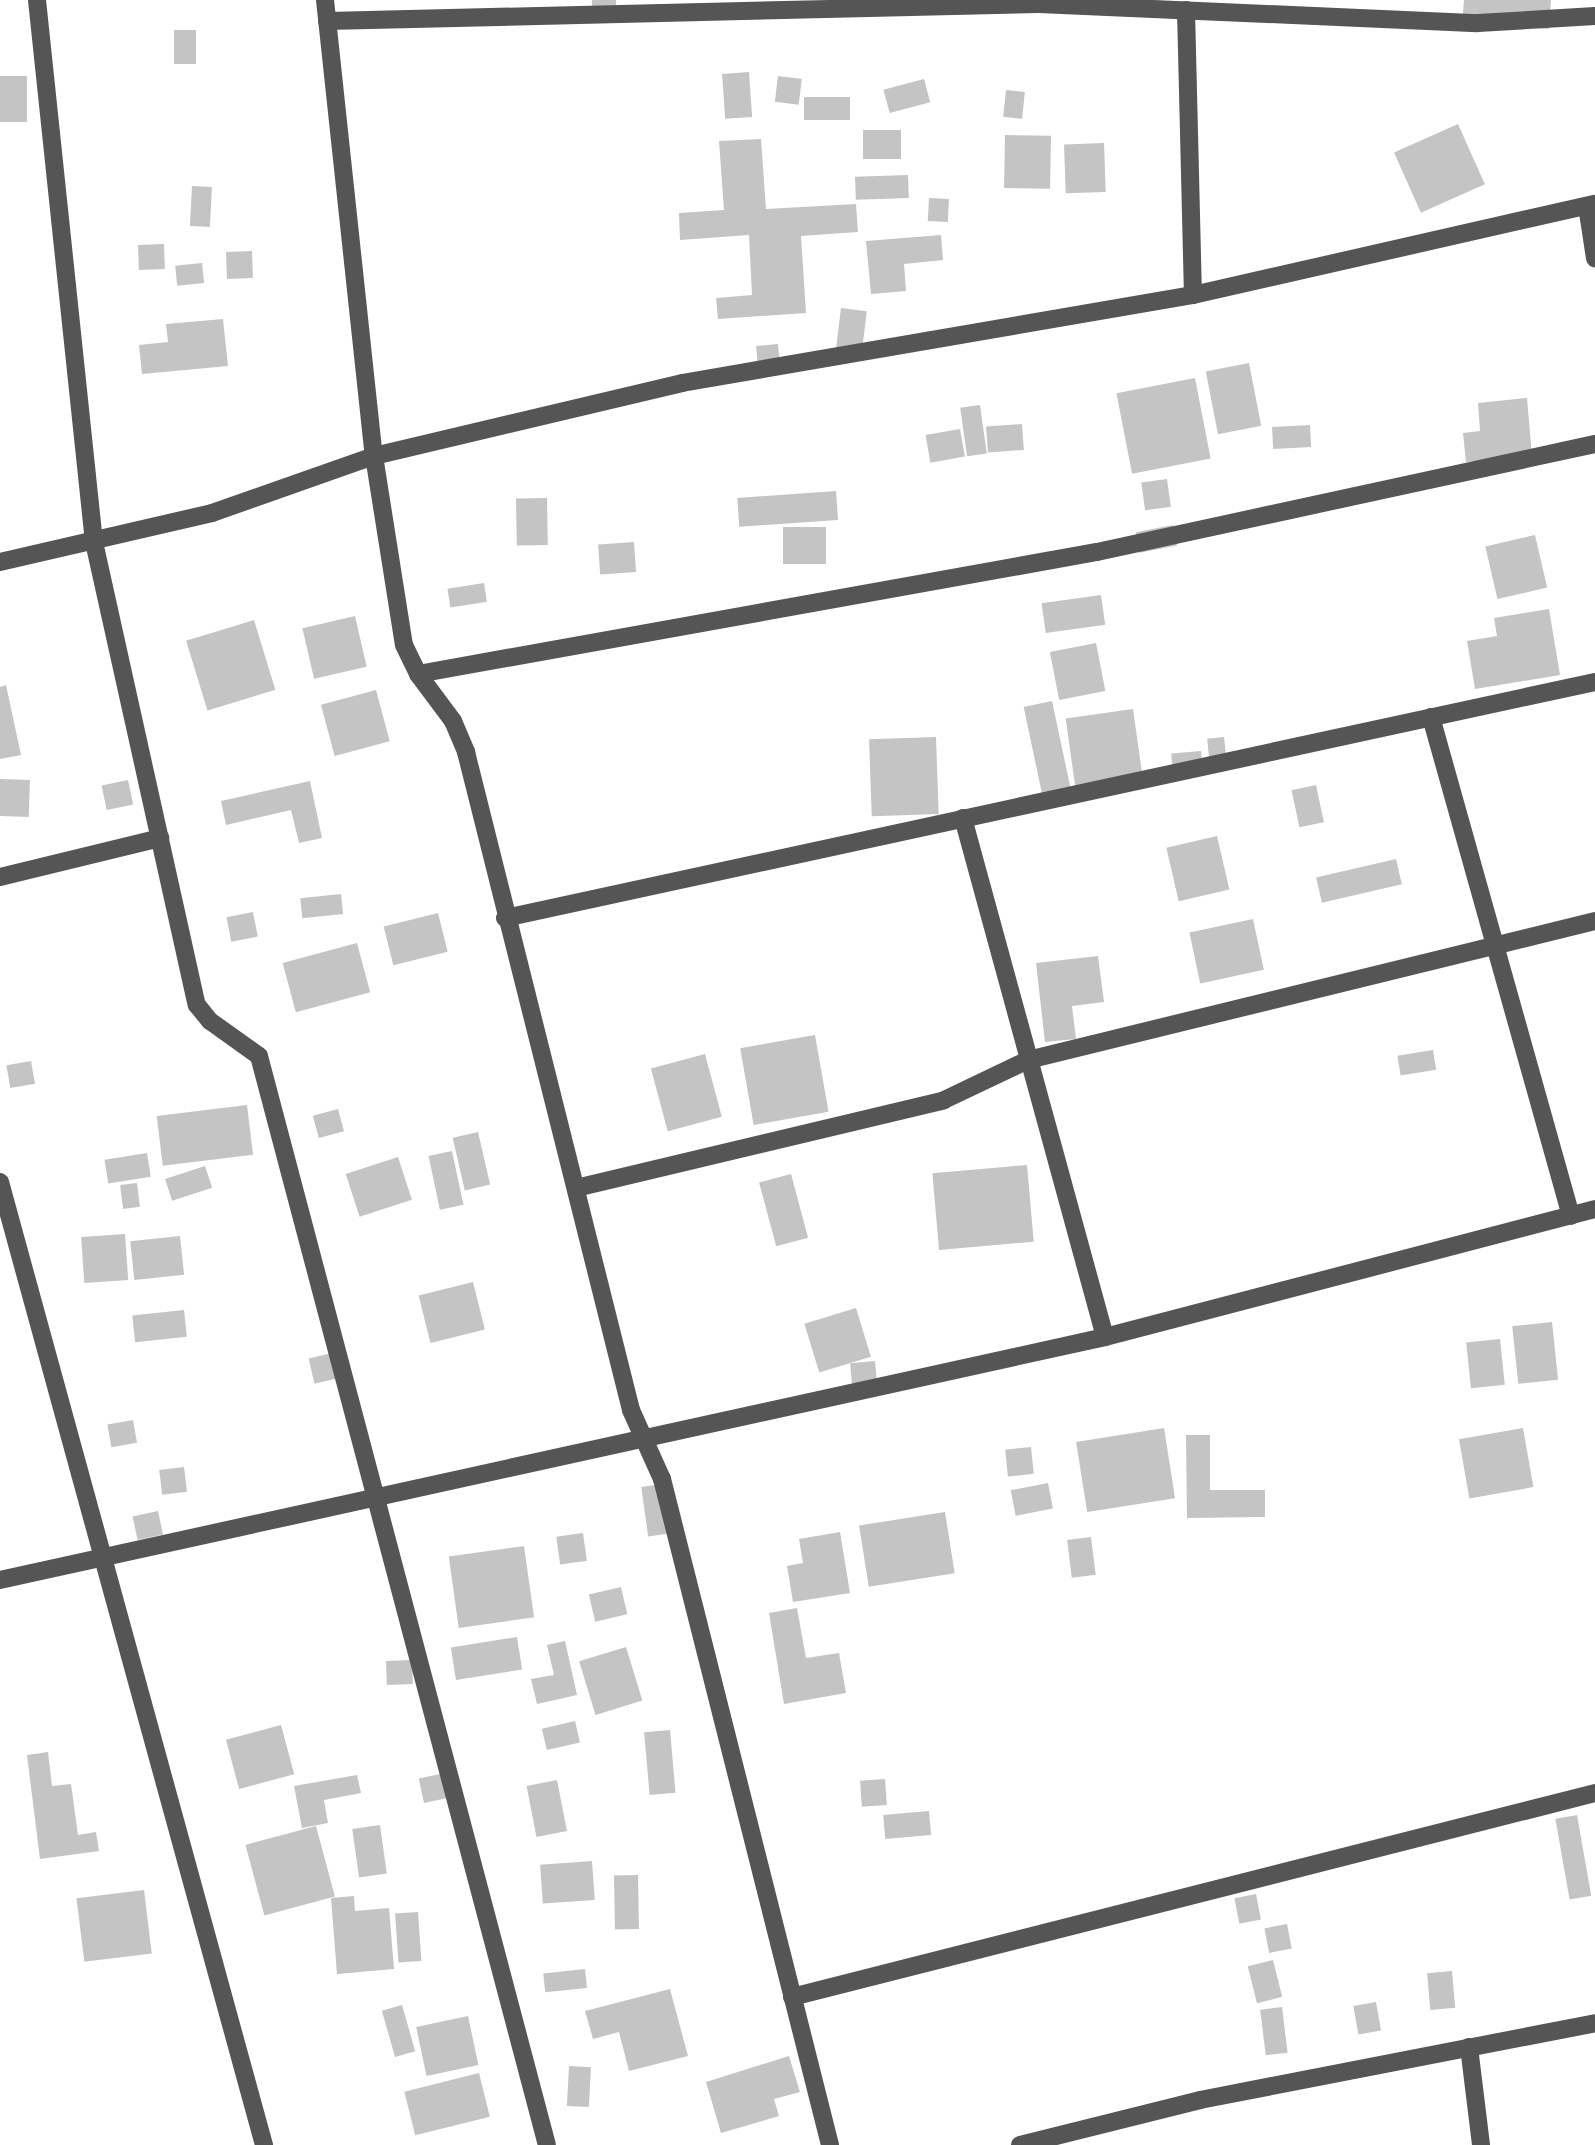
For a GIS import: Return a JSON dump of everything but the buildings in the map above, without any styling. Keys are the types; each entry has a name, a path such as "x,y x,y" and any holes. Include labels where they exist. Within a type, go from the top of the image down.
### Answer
{"street":[{"path":"37,0 94,542 197,1005 210,1021 259,1056 547,2145"},
{"path":"325,0 374,456 404,645 418,674 453,720 466,752 505,918 641,1441 662,1479 830,2145"},
{"path":"327,21 1039,4 1478,23 1595,16"},
{"path":"1186,10 1193,295"},
{"path":"0,562 212,513 374,456 682,383 1193,295 1591,205 1595,258"},
{"path":"418,674 1097,552 1595,444"},
{"path":"505,918 1595,682"},
{"path":"1431,717 1570,1216"},
{"path":"962,818 1104,1337"},
{"path":"0,877 160,838"},
{"path":"576,1188 944,1100 1028,1060 1595,921"},
{"path":"0,1182 264,2145"},
{"path":"0,1580 102,1560 1104,1337 1595,1209"},
{"path":"792,1997 1595,1793"},
{"path":"1020,2145 1200,2100 1595,2023"},
{"path":"1469,2048 1481,2145"}]}
